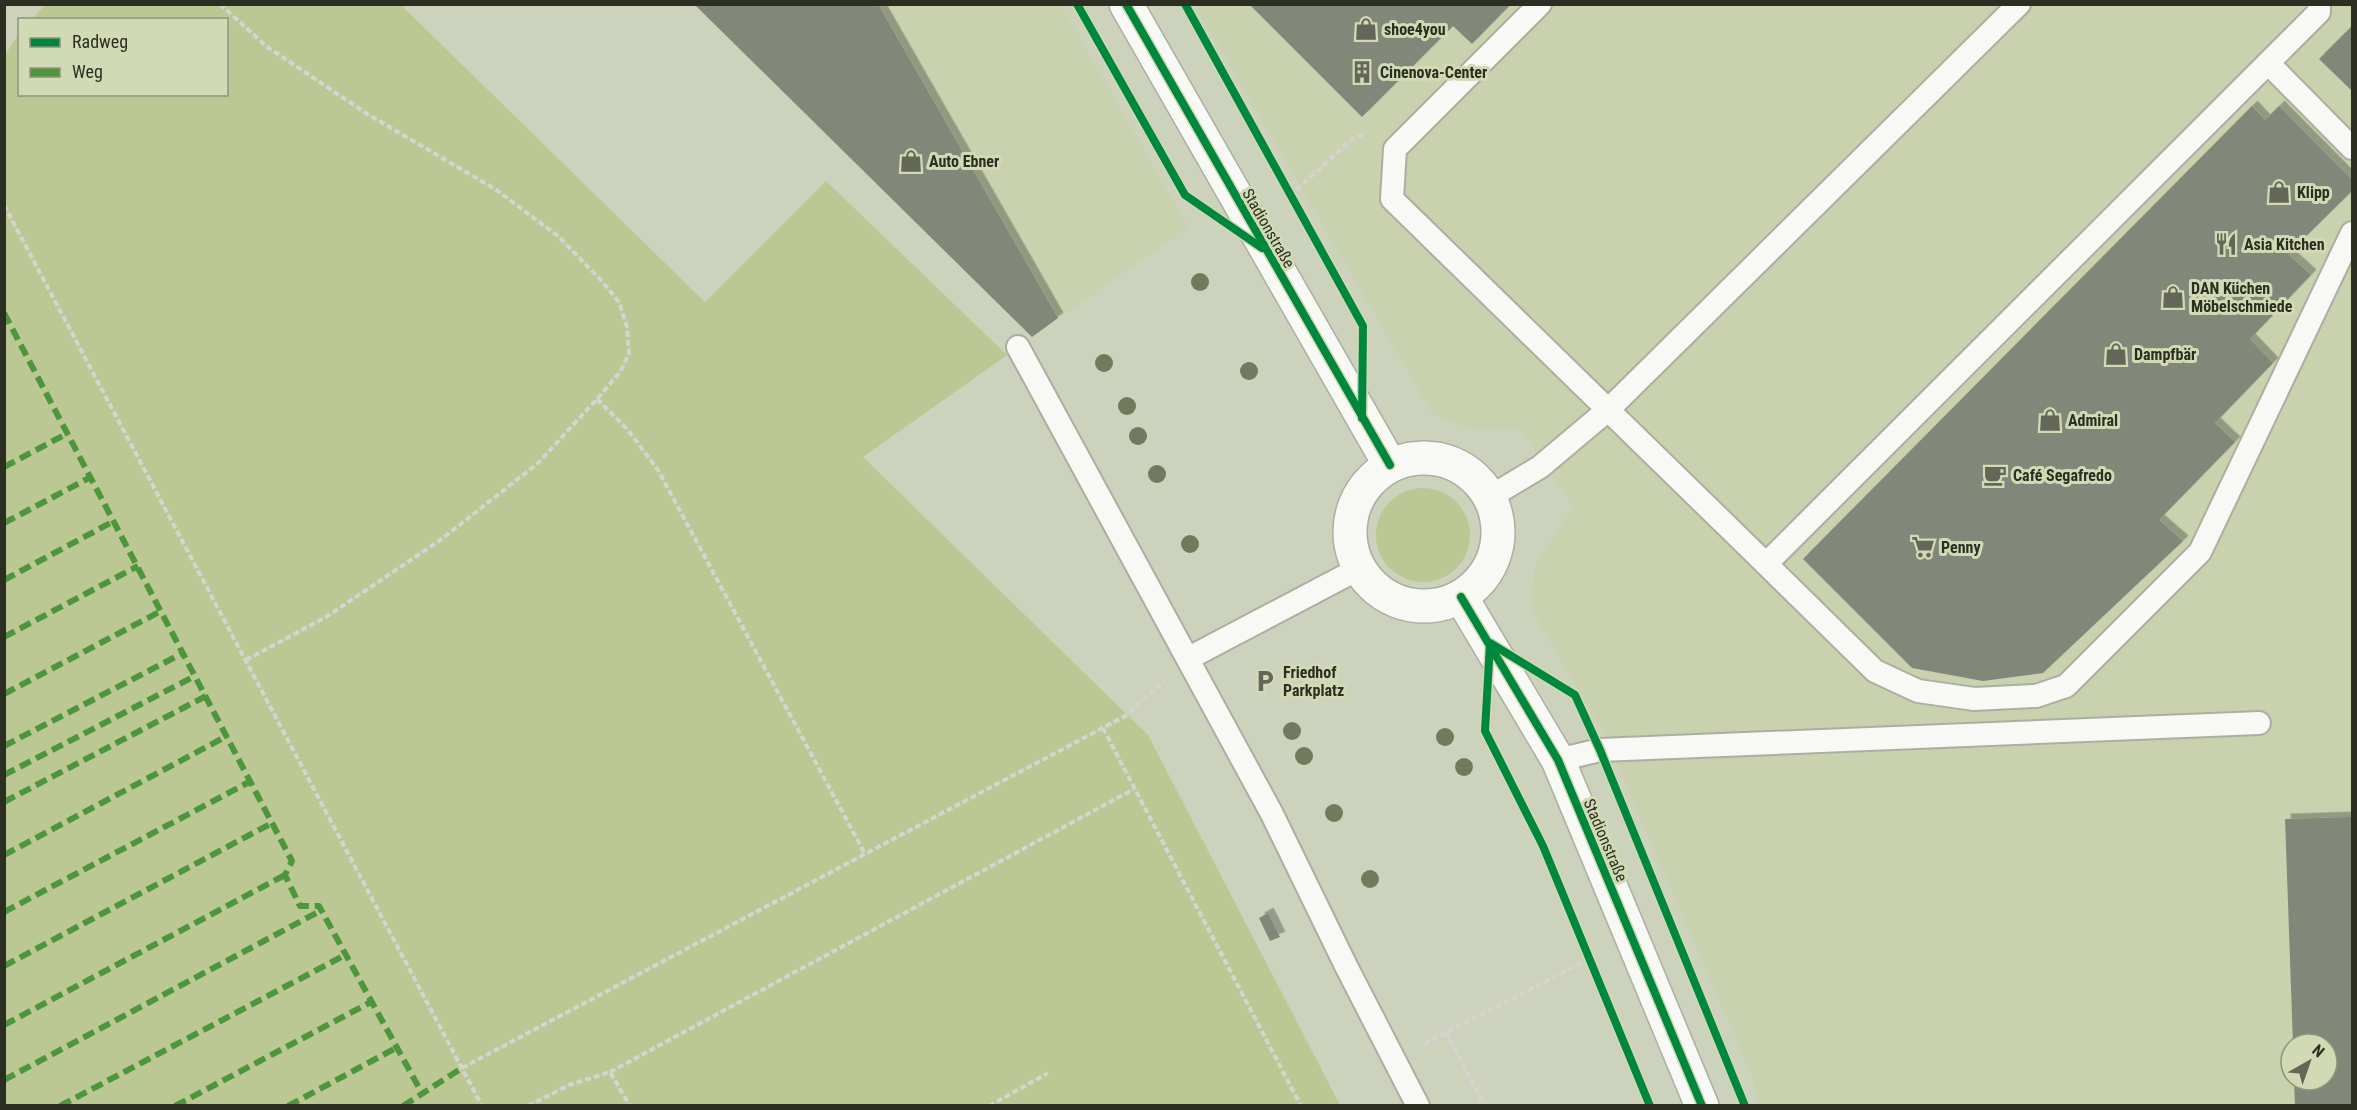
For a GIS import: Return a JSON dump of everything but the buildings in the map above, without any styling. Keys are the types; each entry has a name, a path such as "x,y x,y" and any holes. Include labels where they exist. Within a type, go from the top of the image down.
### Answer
{"street":[{"name":"Stadionstraße","path":"1126,4 1390,465"},
{"path":"1414,458 1444,460 1473,476 1490,497 1498,527 1495,555 1480,582 1461,597 1436,606 1403,604 1373,586 1358,569 1349,540 1352,508 1366,484 1390,465 1414,458"},
{"name":"Stadionstraße","path":"1461,597 1558,760 1702,1106"}],"lane":[{"path":"1540,4 1395,149 1392,199 1875,671 1918,691 1974,699 2036,696 2066,686 2200,552 2352,233"},
{"path":"1490,497 1540,467 1609,409 2019,4"},
{"path":"1766,564 2319,12 2319,4"},
{"path":"2268,63 2352,148"},
{"path":"1018,347 1272,814 1418,1106"},
{"path":"1189,658 1358,569"},
{"path":"1558,760 1600,750 2259,723"}],"path":[{"path":"220,4 266,46 369,115 495,189 558,236 619,302 627,327 629,354 620,372 537,464 439,542 326,617 246,660"},
{"path":"1290,196 1352,139 1365,134 1395,149"},
{"path":"4,205 482,1106"},
{"path":"4,219 9,213"},
{"path":"597,399 628,430 658,470 865,854"},
{"path":"462,1068 1126,715 1189,658"},
{"path":"1102,728 1301,1106"},
{"path":"528,1106 569,1085 610,1072 1134,789"},
{"path":"1394,1059 1591,958"},
{"path":"1446,1032 1485,1106"},
{"path":"610,1072 630,1106"},
{"path":"989,1105 1048,1073"}],"shaded area":[{"path":"46,4 401,5 705,302 826,181 1007,355 863,457 1148,735 1340,1105 5,1105 5,55 18,36 18,96 228,96 228,18 33,18"},
{"path":"694,5 1061,5 1188,227 1032,337"},
{"path":"1195,5 2352,5 2352,1105 1760,1105 1750,1071 1602,729 1531,609 1535,565 1574,507 1522,430 1471,430 1433,414"},
{"path":"1423,488 1441,492 1456,502 1466,517 1470,535 1466,553 1456,568 1441,578 1423,582 1405,578 1390,568 1380,553 1376,535 1380,517 1390,502 1405,492"}],"marked path":[{"path":"4,313 292,861 285,875 300,906 319,906 423,1095"},
{"path":"4,467 68,433"},
{"path":"4,523 91,477"},
{"path":"4,580 114,521"},
{"path":"4,637 138,566"},
{"path":"4,694 161,611"},
{"path":"4,746 183,653"},
{"path":"4,775 195,676"},
{"path":"4,802 206,696"},
{"path":"4,855 227,736"},
{"path":"4,912 251,781"},
{"path":"4,966 272,823"},
{"path":"4,1025 285,875"},
{"path":"4,1080 320,911"},
{"path":"60,1106 345,955"},
{"path":"175,1106 371,1002"},
{"path":"288,1106 396,1048"},
{"path":"403,1106 462,1068"}],"cycle path":[{"path":"1077,4 1185,195 1262,248"},
{"path":"1126,4 1390,465"},
{"path":"1185,4 1363,326 1362,418"},
{"path":"1461,597 1558,760 1702,1106"},
{"path":"1650,1106 1543,846 1485,731 1490,643 1575,695 1600,750 1745,1106"}],"place":[{"name":"shoe4you","path":"1366,29"},
{"name":"Cinenova-Center","path":"1362,72"},
{"name":"Auto Ebner","path":"911,161"},
{"name":"Klipp","path":"2279,192"},
{"name":"Asia Kitchen","path":"2226,244"},
{"name":"DAN Küchen Möbelschmiede","path":"2173,297"},
{"name":"Dampfbär","path":"2116,354"},
{"name":"Admiral","path":"2050,420"},
{"name":"Café Segafredo","path":"1995,475"},
{"name":"Penny","path":"1923,547"},
{"name":"Friedhof Parkplatz","path":"1265,681"}]}
